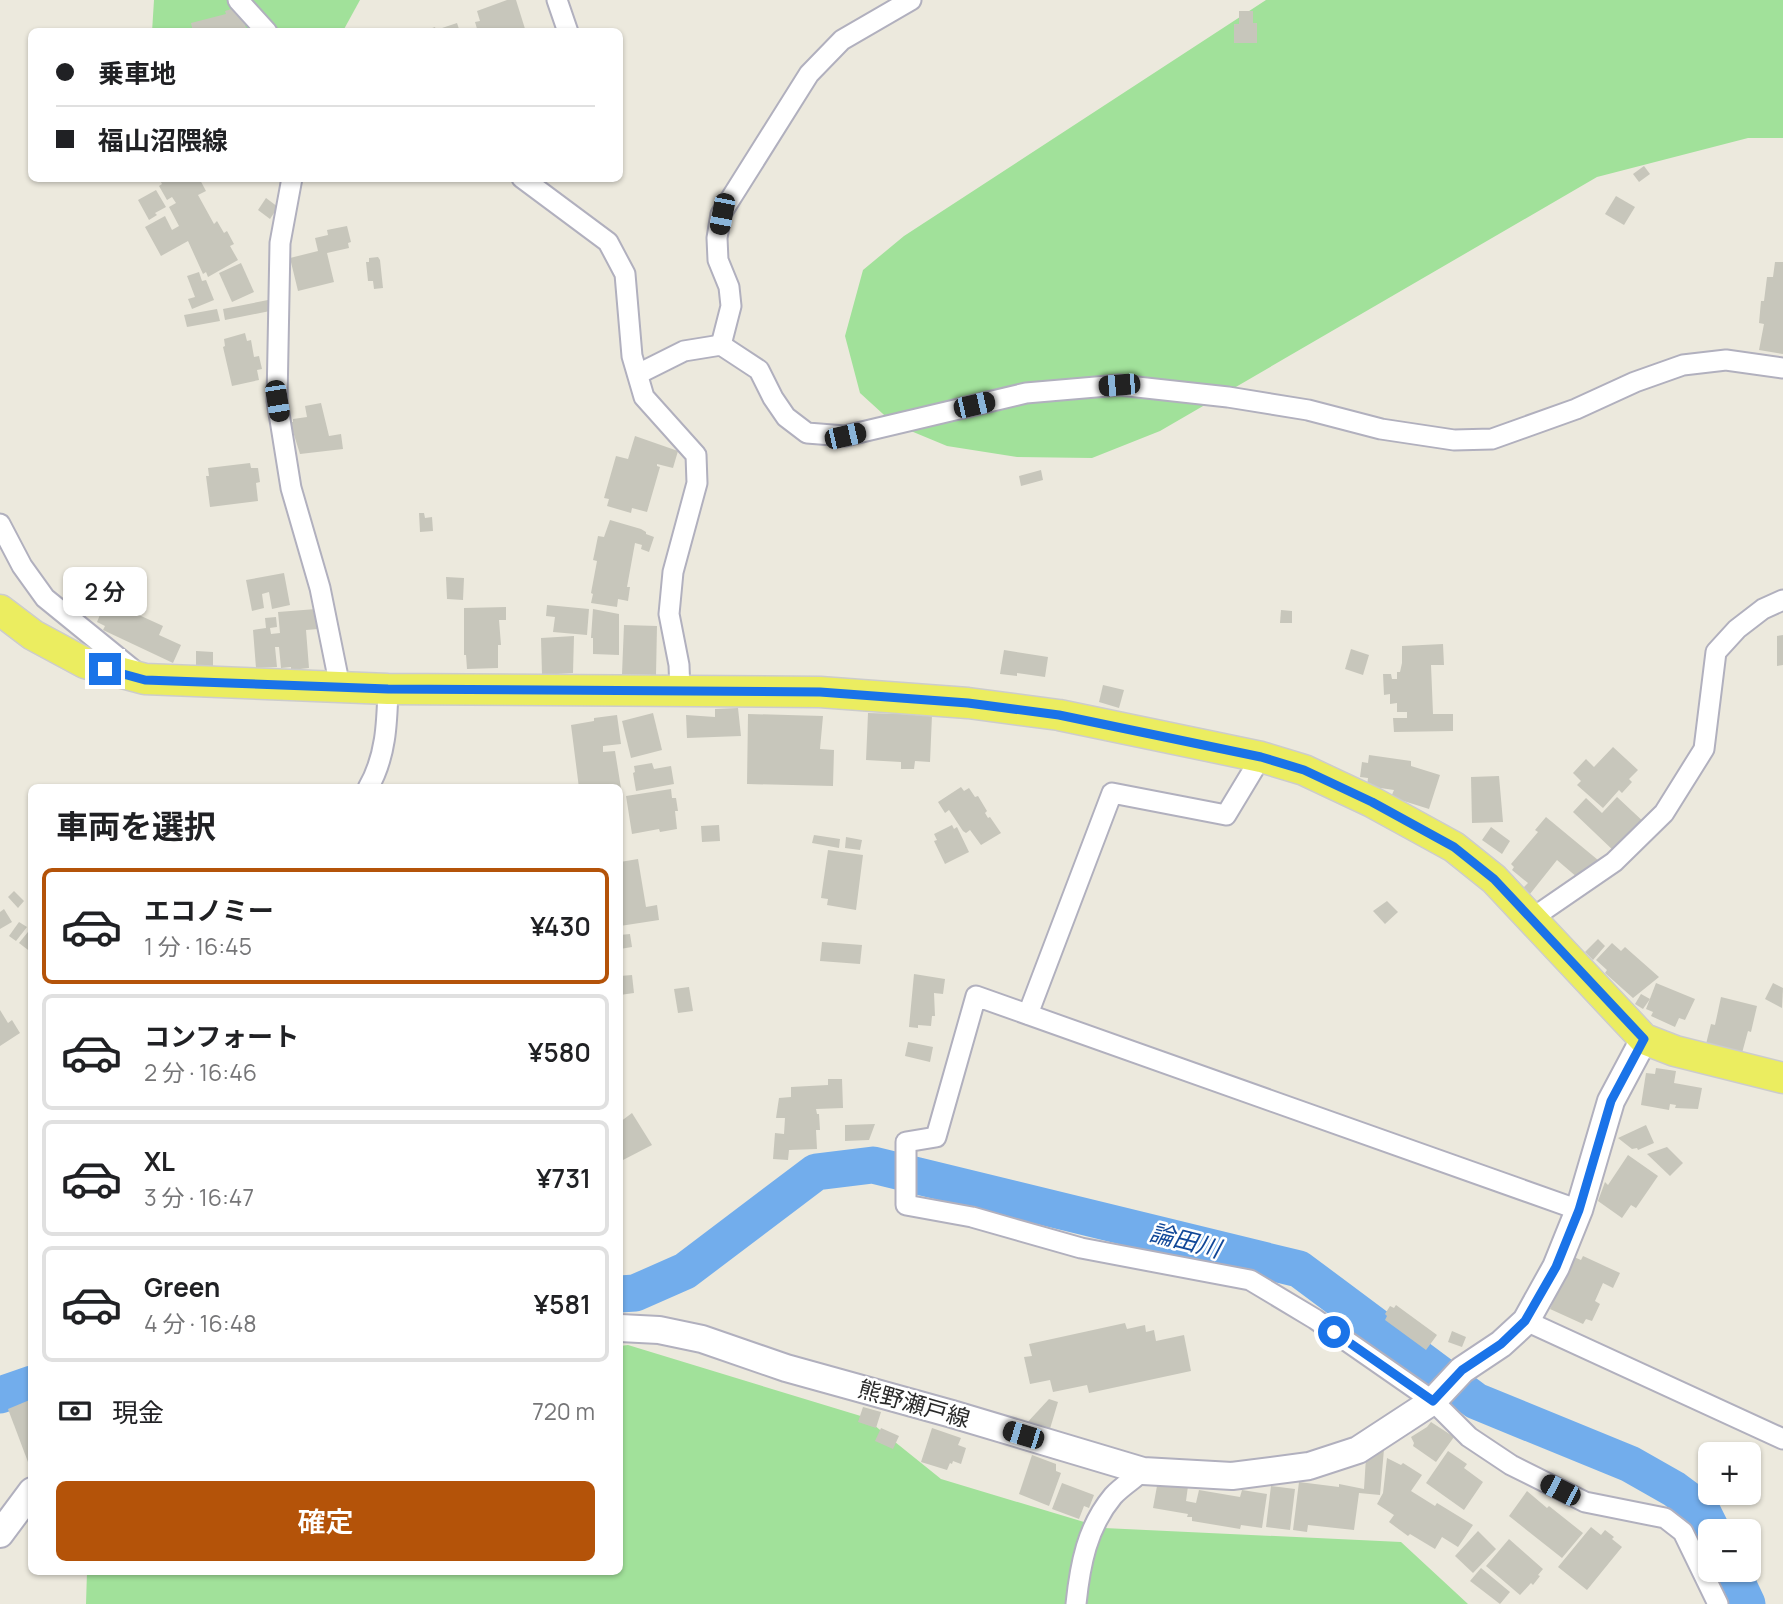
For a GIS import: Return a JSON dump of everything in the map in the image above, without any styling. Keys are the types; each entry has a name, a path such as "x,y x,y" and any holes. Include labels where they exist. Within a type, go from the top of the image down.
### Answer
{"main road":[{"path":"0,610 33,635 85,663 145,680 388,689 820,692 968,703 1059,715 1261,757 1304,770 1372,802 1454,847 1494,879 1644,1039 1675,1051 1783,1078"},
{"name":"熊野瀬戸線","path":"623,1328 659,1330 702,1339 786,1368 1143,1471 1233,1476 1309,1466 1358,1450 1433,1401 1462,1370 1501,1344 1525,1321 1556,1267 1579,1210 1611,1101 1644,1039"},
{"path":"0,1534 28,1496"}],"street":[{"path":"238,0 263,28"},
{"path":"557,0 567,28"},
{"path":"721,345 730,306 729,287 718,260 717,238 722,214 809,74 842,40 911,0"},
{"path":"291,182 280,243 277,401 291,488 320,588 340,687"},
{"path":"527,182 608,242 625,274 632,355 644,397 696,455 697,483 673,572 669,614 679,665 680,692"},
{"path":"638,374 684,351 721,345 759,370 786,417 807,433 845,436 1026,393 1119,385 1228,397 1308,410 1381,429 1441,438 1492,439 1576,409 1635,382 1683,365 1726,359 1783,368"},
{"path":"0,524 22,566 45,598 145,680"},
{"path":"1531,919 1614,862 1664,813 1704,749 1716,652 1737,629 1763,609 1783,600"},
{"path":"370,784 386,737 388,689"},
{"path":"1028,1014 1112,793 1226,815 1261,757"},
{"path":"1579,1210 976,996 936,1137 906,1142 906,1205 972,1217 1081,1248 1250,1280 1315,1319 1433,1401 1479,1444 1511,1465 1585,1502 1665,1518 1683,1532 1718,1604"},
{"path":"1525,1321 1783,1439"},
{"path":"1076,1604 1080,1569 1093,1524 1114,1495 1143,1471"}],"green space":[{"path":"154,0 360,0 345,28 152,28"},
{"path":"1266,0 1783,0 1783,138 1748,138 1597,177 1160,431 1092,458 1017,457 947,446 894,424 860,393 845,336 863,270 904,236"},
{"path":"623,1346 864,1417 941,1479 1104,1528 1401,1542 1468,1604 86,1604 87,1575 623,1575"}],"building":[{"path":"507,0 516,0 525,28 477,28 475,22 480,21 477,11"},
{"path":"237,7 241,10 246,28 192,28 191,23 226,14 225,11"},
{"path":"1239,11 1253,11 1253,23 1257,23 1257,43 1234,43 1234,24 1239,24"},
{"path":"457,23 459,28 442,28"},
{"path":"1644,166 1650,174 1639,182 1633,174"},
{"path":"161,182 201,182 206,191 198,195 214,224 217,221 224,233 227,231 234,244 230,246 238,260 208,277 206,272 203,274 188,241 161,256 145,227 165,216 172,230 179,226 169,207 176,203 172,197 167,200 159,186"},
{"path":"156,190 166,207 149,220 138,200"},
{"path":"1616,196 1635,207 1624,225 1605,214"},
{"path":"266,198 278,207 270,219 258,210"},
{"path":"347,226 351,242 348,243 349,248 327,253 334,282 298,291 290,258 318,251 315,238 328,235 327,230"},
{"path":"378,257 383,288 374,289 373,281 368,281 366,262 369,262 369,258"},
{"path":"1775,262 1783,262 1783,354 1759,350 1764,324 1759,323 1761,301 1764,301 1767,277 1773,277"},
{"path":"241,263 254,292 232,302 219,273"},
{"path":"199,272 202,281 206,280 214,300 192,309 188,299 195,297 187,276"},
{"path":"268,300 270,311 225,320 223,309"},
{"path":"217,309 220,321 187,327 184,315"},
{"path":"245,333 247,341 251,340 254,357 259,356 262,369 257,370 259,380 232,386 223,347 224,339"},
{"path":"321,403 329,436 341,434 343,449 300,454 290,422 307,417 305,406"},
{"path":"635,436 678,451 673,468 657,464 660,467 647,512 632,508 631,513 607,506 609,499 604,498 616,456 628,459"},
{"path":"250,463 251,468 258,468 258,501 210,507 206,476 209,476 208,468"},
{"path":"1041,470 1043,480 1021,486 1019,476"},
{"path":"419,513 424,513 425,518 432,517 433,531 420,532"},
{"path":"610,520 641,529 654,537 649,552 641,549 642,545 635,543 627,587 630,587 628,601 618,599 617,607 591,603 597,561 593,560 598,536 604,537"},
{"path":"284,573 290,605 272,609 269,592 262,594 264,608 252,611 246,580"},
{"path":"446,577 464,578 463,600 447,599"},
{"path":"77,585 95,603 84,614 66,597"},
{"path":"117,605 163,626 159,635 181,645 173,663 103,630 105,626 97,622 102,610 113,615"},
{"path":"547,605 589,609 587,635 553,632 555,617 546,616"},
{"path":"506,607 506,620 499,620 501,645 498,645 498,668 467,669 464,655 464,608"},
{"path":"316,609 318,629 306,630 309,668 281,668 279,647 275,647 277,667 256,668 253,630 266,628 265,618 276,617 277,627 270,628 271,634 280,633 278,612"},
{"path":"593,609 619,614 619,655 593,654"},
{"path":"1281,610 1292,611 1292,623 1280,623"},
{"path":"624,625 657,626 656,675 622,674"},
{"path":"1783,635 1783,665 1777,666 1777,636"},
{"path":"574,636 573,673 542,675 541,638"},
{"path":"1443,644 1444,665 1431,665 1433,714 1453,714 1453,731 1394,732 1393,718 1407,718 1407,712 1397,712 1397,703 1390,704 1390,694 1384,695 1383,674 1391,674 1392,679 1397,679 1402,663 1402,646"},
{"path":"1351,649 1369,655 1363,675 1345,669"},
{"path":"1004,650 1048,657 1045,677 1017,673 1017,676 1000,674"},
{"path":"196,651 213,652 213,666 196,666"},
{"path":"1103,685 1124,690 1119,708 1099,702"},
{"path":"738,708 741,736 687,738 686,715 715,717 715,709"},
{"path":"653,713 662,750 631,758 622,721"},
{"path":"868,713 932,715 930,762 915,761 914,769 901,769 901,762 866,760"},
{"path":"748,714 823,716 820,749 834,750 833,786 747,784"},
{"path":"617,715 621,744 603,746 603,752 615,751 620,784 578,784 571,725 594,721 594,718"},
{"path":"1613,747 1638,770 1629,779 1632,782 1622,793 1619,790 1603,808 1577,785 1581,781 1573,773 1586,759 1594,767"},
{"path":"1369,755 1411,761 1411,766 1440,775 1429,809 1391,797 1394,790 1367,786 1368,778 1360,777 1362,762 1368,763"},
{"path":"652,763 654,769 671,766 674,784 636,791 634,766"},
{"path":"1499,776 1503,822 1472,823 1471,777"},
{"path":"961,787 964,791 969,788 975,797 978,796 988,818 990,817 1001,833 981,845 970,830 966,833 963,831 949,810 945,813 938,802"},
{"path":"671,789 678,811 675,811 677,829 632,834 626,796"},
{"path":"1617,797 1647,825 1616,853 1573,812 1586,798 1602,813"},
{"path":"1546,817 1604,865 1578,878 1557,860 1530,894 1523,888 1528,883 1512,870 1514,867 1511,864 1538,832 1535,830"},
{"path":"719,825 720,841 702,842 701,826"},
{"path":"952,825 954,829 957,827 969,852 945,864 934,841 937,840 934,834"},
{"path":"1491,827 1510,841 1502,854 1482,840"},
{"path":"814,835 840,839 839,848 812,843"},
{"path":"846,837 862,840 860,850 845,848"},
{"path":"828,850 863,855 856,910 827,905 828,899 821,898"},
{"path":"638,859 646,907 657,905 659,920 623,926 623,862"},
{"path":"14,891 24,901 18,908 8,897"},
{"path":"1387,901 1398,912 1385,924 1373,911"},
{"path":"4,909 12,922 0,929 0,912"},
{"path":"19,922 27,927 16,941 9,936"},
{"path":"28,932 28,950 19,943"},
{"path":"630,934 632,947 623,948 623,935"},
{"path":"1598,939 1605,946 1593,960 1585,952"},
{"path":"822,942 862,945 860,964 820,961"},
{"path":"1612,943 1621,951 1625,947 1659,977 1633,998 1605,973 1607,970 1596,960"},
{"path":"914,974 945,979 943,994 934,993 935,1016 932,1016 931,1026 909,1027"},
{"path":"632,975 634,993 623,995 623,976"},
{"path":"1656,983 1695,999 1685,1020 1679,1018 1675,1027 1651,1016 1653,1012 1646,1009"},
{"path":"1773,983 1783,988 1782,1008 1765,999"},
{"path":"689,987 693,1011 678,1013 674,989"},
{"path":"1641,994 1650,999 1643,1009 1635,1004"},
{"path":"1721,997 1757,1006 1751,1032 1748,1031 1742,1053 1706,1044 1711,1024 1715,1025"},
{"path":"0,1010 8,1023 12,1020 20,1033 0,1046"},
{"path":"908,1042 933,1047 930,1062 905,1056"},
{"path":"1656,1068 1676,1071 1674,1083 1702,1088 1698,1109 1675,1108 1676,1105 1670,1104 1669,1110 1641,1105 1646,1073 1655,1074"},
{"path":"828,1079 842,1079 843,1108 816,1109 820,1130 816,1130 817,1149 789,1150 788,1160 773,1159 775,1133 784,1134 785,1118 776,1118 779,1098 791,1097 791,1087 828,1085"},
{"path":"632,1113 652,1145 623,1160 623,1120"},
{"path":"875,1124 869,1140 845,1141 845,1125"},
{"path":"1646,1125 1654,1143 1638,1150 1632,1149 1618,1138"},
{"path":"1667,1147 1683,1163 1670,1176 1647,1154"},
{"path":"1628,1155 1658,1176 1636,1208 1631,1205 1622,1218 1598,1201 1605,1182 1608,1185"},
{"path":"1583,1256 1620,1273 1613,1288 1603,1283 1595,1301 1600,1304 1592,1321 1586,1319 1583,1324 1550,1309 1574,1257 1581,1260"},
{"path":"1396,1305 1437,1335 1426,1350 1385,1320 1390,1306 1394,1308"},
{"path":"1125,1323 1127,1329 1145,1325 1146,1332 1154,1330 1156,1341 1184,1335 1191,1371 1089,1393 1087,1385 1053,1392 1050,1380 1030,1384 1024,1357 1032,1356 1029,1344"},
{"path":"1452,1331 1466,1337 1462,1347 1448,1342"},
{"path":"1049,1399 1058,1402 1049,1432 1025,1425"},
{"path":"28,1401 28,1462 8,1409"},
{"path":"863,1407 881,1412 876,1428 858,1422"},
{"path":"1431,1422 1454,1437 1436,1462 1413,1446 1411,1437"},
{"path":"881,1428 899,1436 893,1449 875,1441"},
{"path":"932,1428 961,1438 958,1445 966,1448 961,1464 953,1461 947,1470 921,1462"},
{"path":"1384,1449 1380,1495 1359,1493 1354,1530 1308,1525 1307,1532 1293,1530 1299,1482 1339,1487 1339,1484 1364,1489 1366,1457"},
{"path":"1448,1451 1467,1464 1464,1468 1483,1482 1464,1510 1426,1483"},
{"path":"1032,1455 1056,1464 1056,1471 1061,1473 1049,1506 1019,1494"},
{"path":"1387,1458 1401,1465 1403,1463 1422,1475 1411,1491 1473,1525 1458,1547 1442,1537 1435,1549 1410,1534 1408,1536 1389,1522 1394,1515 1377,1504 1383,1493"},
{"path":"1062,1483 1094,1495 1089,1508 1084,1506 1079,1519 1052,1509"},
{"path":"1166,1483 1188,1486 1186,1501 1196,1503 1199,1490 1240,1497 1242,1490 1267,1494 1262,1528 1241,1525 1240,1529 1192,1521 1192,1517 1187,1517 1188,1514 1153,1508 1157,1486 1165,1487"},
{"path":"1271,1486 1295,1489 1290,1530 1266,1527"},
{"path":"1527,1491 1583,1533 1562,1558 1509,1516"},
{"path":"1591,1527 1601,1535 1605,1530 1622,1547 1587,1590 1558,1567"},
{"path":"1478,1531 1496,1549 1473,1573 1455,1556"},
{"path":"1509,1539 1543,1569 1533,1585 1531,1583 1520,1595 1486,1566"},
{"path":"1481,1568 1510,1592 1500,1604 1470,1581"}],"waterway":[{"name":"論田川","path":"623,1294 635,1293 685,1271 816,1172 873,1165 1299,1269 1476,1401 1630,1464 1674,1489 1701,1509 1706,1519"},
{"name":"論田川","path":"0,1395 28,1385"},
{"name":"論田川","path":"1737,1582 1747,1604"}],"route":[{"path":"105,669 145,680 388,689 820,692 968,703 1059,715 1261,757 1304,770 1372,802 1454,847 1494,879 1644,1039 1611,1101 1579,1210 1556,1267 1525,1321 1501,1344 1462,1370 1433,1401 1334,1332"}]}
